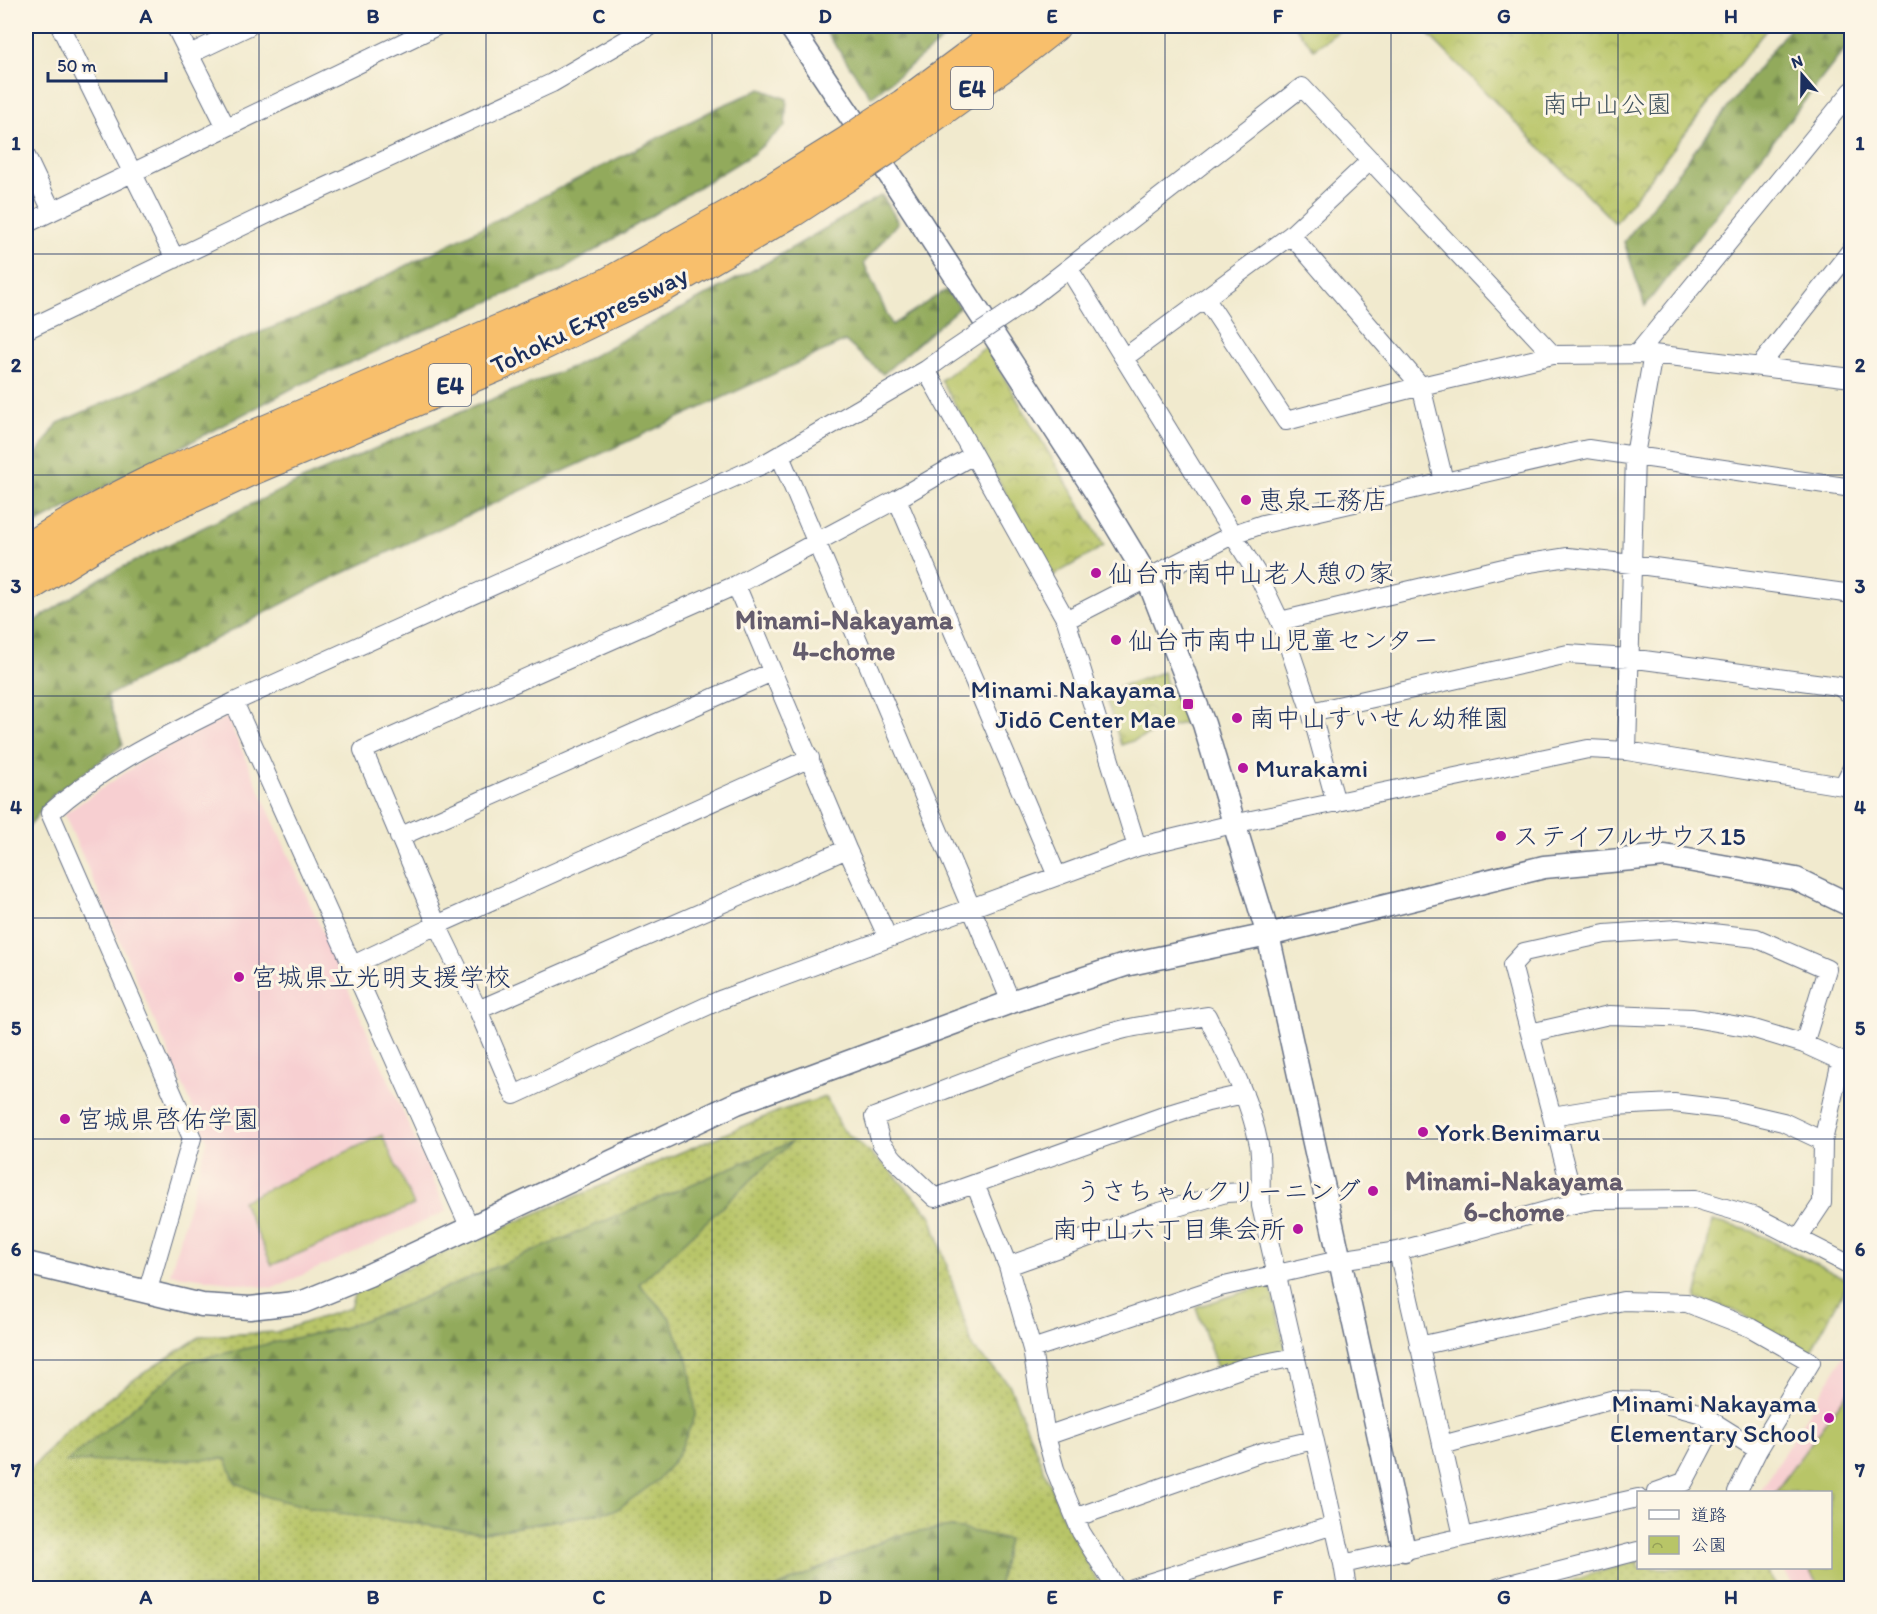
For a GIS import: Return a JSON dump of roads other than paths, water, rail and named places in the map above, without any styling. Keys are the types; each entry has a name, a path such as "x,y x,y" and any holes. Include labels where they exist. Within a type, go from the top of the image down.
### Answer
{"highway":[{"name":"Tohoku Expressway","path":"26,587 95,544 152,515 247,471 503,363 656,290 792,211 869,144 923,91 1010,26"},
{"name":"Tohoku Expressway","path":"26,551 110,501 162,476 608,284 739,210 869,144 1012,59 1054,26"}],"street":[{"path":"60,26 175,259"},
{"path":"175,26 226,128"},
{"path":"190,54 249,26"},
{"path":"26,224 437,26"},
{"path":"26,330 276,210 552,83 650,26"},
{"path":"790,26 1097,494 1147,577 1204,724 1268,935 1404,1550"},
{"path":"147,1293 192,1138 50,813 69,795 150,743 234,702 780,456 926,370 1025,302 1302,87 1553,355"},
{"path":"1626,751 1635,455 1645,354 1851,93"},
{"path":"26,156 52,211"},
{"path":"1124,358 1291,235 1371,160"},
{"path":"1291,235 1421,386 1444,481"},
{"path":"1759,367 1851,249"},
{"path":"1069,269 1259,577 1280,621 1311,712 1336,803"},
{"path":"1205,298 1286,421 1553,355 1645,354 1851,378"},
{"path":"926,370 1066,620 1137,848"},
{"path":"1066,620 1234,534 1263,524 1588,448 1851,488"},
{"path":"973,455 897,499 736,585 363,750 437,925 478,1010 514,1095 720,1000 1137,848 1233,824 1588,749 1626,751 1847,788 1851,768"},
{"path":"780,456 1011,1002"},
{"path":"897,499 1057,876"},
{"path":"1280,621 1516,565 1568,557 1851,594"},
{"path":"736,585 847,849 888,938"},
{"path":"1311,712 1568,654 1629,658 1838,686 1851,695"},
{"path":"399,837 772,672"},
{"path":"234,702 470,1228"},
{"path":"353,965 810,758"},
{"path":"478,1010 847,849"},
{"path":"26,1263 202,1305 250,1308 303,1302 369,1275 737,1103 1011,1002 1125,965 1268,935 1544,867 1665,856 1796,879 1851,906"},
{"path":"1575,1204 1512,965 1524,952 1605,934 1677,929 1756,938 1827,969 1804,1044"},
{"path":"1530,1033 1609,1015 1693,1018 1751,1028 1804,1044 1841,1061 1823,1141 1822,1203 1798,1239"},
{"path":"1244,1094 1172,1113 935,1198 894,1159 881,1143 874,1117 1091,1038 1128,1029 1207,1016 1244,1094 1259,1147 1261,1206 1347,1588"},
{"path":"1552,1116 1613,1106 1674,1103 1731,1110 1783,1122 1823,1141"},
{"path":"975,1184 1008,1266 1032,1349 1046,1436 1055,1469 1077,1517 1081,1532 1116,1588"},
{"path":"1008,1266 1166,1210 1226,1193 1260,1191"},
{"path":"1032,1349 1220,1287 1339,1260 1398,1251 1595,1200 1695,1199 1756,1217 1851,1266"},
{"path":"1398,1251 1463,1536"},
{"path":"1419,1346 1623,1301 1687,1304 1751,1328 1811,1362 1758,1450 1738,1491"},
{"path":"1046,1436 1246,1367 1295,1357"},
{"path":"1442,1445 1611,1400 1654,1401 1699,1413 1758,1450"},
{"path":"1659,1491 1684,1482 1715,1423"},
{"path":"1077,1517 1262,1452 1314,1440"},
{"path":"1343,1564 1637,1498"},
{"path":"1132,1588 1334,1525"},
{"path":"1497,1588 1637,1551"}],"place":[{"name":"恵泉工務店","path":"1246,500"},
{"name":"仙台市南中山老人憩の家","path":"1096,573"},
{"name":"仙台市南中山児童センター","path":"1116,640"},
{"name":"Minami Nakayama Jidō Center Mae","path":"1188,704"},
{"name":"南中山すいせん幼稚園","path":"1237,718"},
{"name":"Murakami","path":"1243,768"},
{"name":"ステイフルサウス15","path":"1501,836"},
{"name":"宮城県立光明支援学校","path":"239,977"},
{"name":"宮城県啓佑学園","path":"65,1119"},
{"name":"York Benimaru","path":"1423,1132"},
{"name":"うさちゃんクリーニング","path":"1373,1191"},
{"name":"南中山六丁目集会所","path":"1298,1229"},
{"name":"Minami Nakayama Elementary School","path":"1829,1418"}],"district":[{"name":"Minami-Nakayama 4-chome","path":"844,634"},
{"name":"Minami-Nakayama 6-chome","path":"1514,1196"}],"park label":[{"name":"南中山公園","path":"1607,104"}]}
